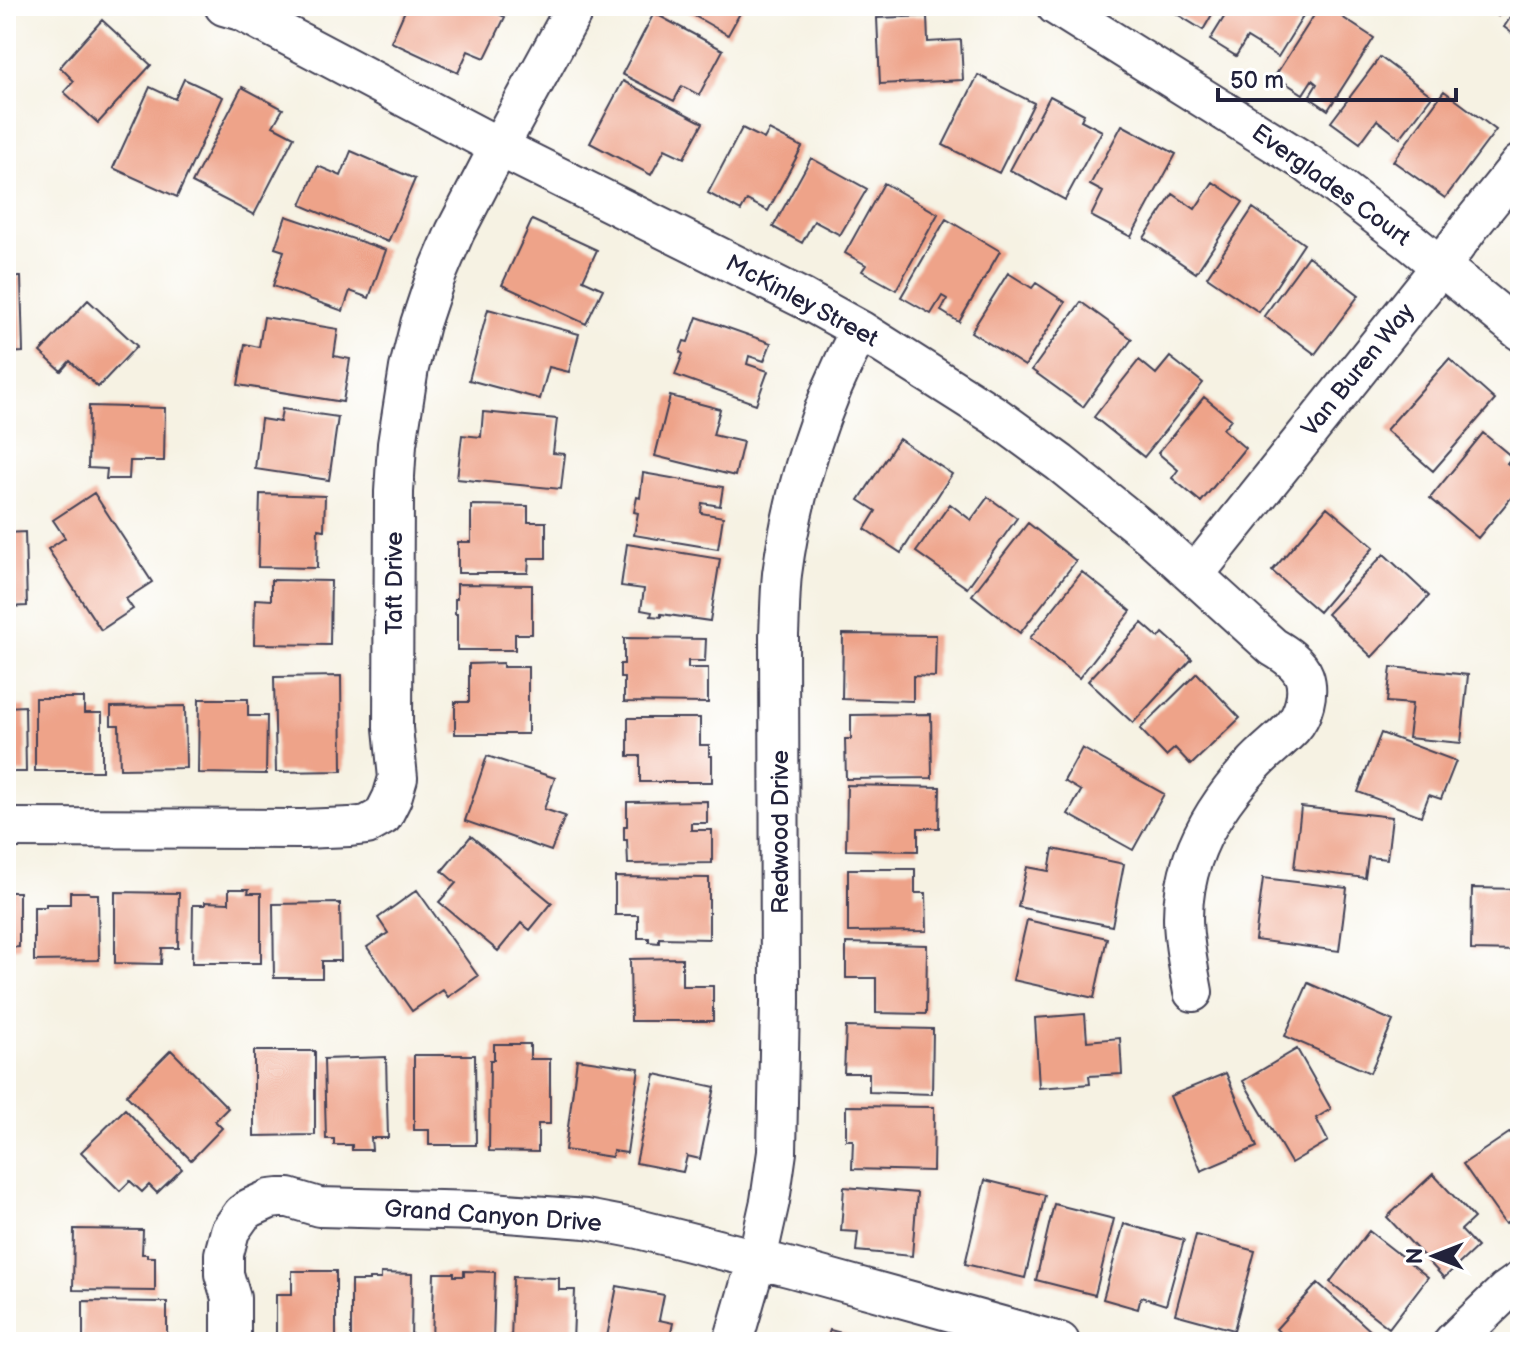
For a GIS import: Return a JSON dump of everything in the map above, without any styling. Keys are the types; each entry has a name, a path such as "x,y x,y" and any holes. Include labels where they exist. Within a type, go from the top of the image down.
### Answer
{"street":[{"name":"McKinley Street","path":"224,6 241,11 499,147 860,330 983,408 1060,463 1152,537 1273,647 1297,664 1304,677 1306,695 1302,711 1294,725 1235,786 1215,813 1194,856 1184,890 1182,929 1193,992"},
{"name":"Taft Drive","path":"6,828 302,829 367,825 383,816 398,778 393,728 397,444 401,409 417,339 435,279 455,232 576,6"},
{"name":"Everglades Court","path":"1056,6 1307,163 1520,331"},
{"name":"Van Buren Way","path":"1195,574 1520,164"},
{"name":"Redwood Drive","path":"733,1342 757,1259 777,1152 780,1097 779,635 782,578 788,532 800,480 840,369 860,330"},
{"name":"Grand Canyon Drive","path":"231,1342 231,1298 224,1274 224,1254 230,1231 250,1208 270,1199 289,1198 319,1207 480,1211 586,1219 757,1259 1060,1342"},
{"path":"1453,1342 1520,1281"}],"building":[{"path":"407,6 482,6 505,17 485,58 468,51 458,73 391,42"},
{"path":"677,6 744,6 728,35"},
{"path":"1164,6 1217,6 1203,30"},
{"path":"1231,6 1301,6 1307,10 1278,57 1247,38 1236,56 1210,40"},
{"path":"1320,6 1325,6 1374,38 1328,110 1309,97 1317,84 1312,80 1303,94 1275,76"},
{"path":"1484,6 1505,6 1498,16"},
{"path":"1520,6 1520,39 1504,27"},
{"path":"654,13 723,50 699,95 682,86 674,101 622,74"},
{"path":"927,16 928,42 961,40 963,80 880,84 877,18"},
{"path":"102,20 151,65 98,123 64,92 74,81 60,67"},
{"path":"1380,57 1432,96 1400,138 1377,120 1360,143 1331,122"},
{"path":"978,75 1034,103 999,173 943,145"},
{"path":"184,79 223,97 177,197 113,168 150,87 175,99"},
{"path":"623,81 703,123 684,158 665,149 651,175 590,143"},
{"path":"242,87 283,109 273,126 294,137 254,215 192,183"},
{"path":"1444,91 1496,130 1445,198 1393,161"},
{"path":"1050,96 1084,114 1081,120 1102,131 1065,200 1010,170"},
{"path":"1122,125 1176,154 1131,237 1091,216 1103,192 1090,185"},
{"path":"742,128 764,139 769,130 802,147 768,211 747,200 741,211 708,193"},
{"path":"351,151 415,179 388,242 301,205 318,166 341,176"},
{"path":"811,158 867,189 840,235 814,221 802,243 773,227"},
{"path":"1213,182 1243,202 1196,273 1144,238 1173,194 1195,209"},
{"path":"884,183 938,214 896,290 862,271 866,265 845,253"},
{"path":"1253,208 1304,244 1259,312 1207,277"},
{"path":"286,216 386,250 369,298 350,291 343,311 273,286 284,251 275,248"},
{"path":"946,219 1000,251 959,322 941,311 947,299 942,296 931,314 901,297"},
{"path":"532,220 597,250 583,280 603,289 586,324 502,285"},
{"path":"1308,256 1359,295 1315,354 1264,316"},
{"path":"1008,273 1032,288 1036,283 1065,302 1025,366 971,332"},
{"path":"6,277 21,277 23,352 6,353"},
{"path":"88,300 137,346 98,387 70,361 61,371 40,352"},
{"path":"1081,302 1132,339 1083,407 1032,370"},
{"path":"488,309 579,334 569,372 549,367 540,399 469,380"},
{"path":"264,317 338,329 334,356 350,359 343,402 238,385 245,344 259,347"},
{"path":"697,317 771,343 764,361 749,356 747,364 768,371 756,404 675,375 684,341 688,342"},
{"path":"1170,357 1203,383 1144,457 1094,417 1139,360 1156,374"},
{"path":"1449,359 1495,400 1433,471 1386,430"},
{"path":"670,396 720,409 713,435 743,442 735,476 655,456"},
{"path":"1204,397 1231,419 1223,429 1245,448 1201,502 1172,478 1178,470 1158,453"},
{"path":"89,406 165,408 164,461 130,461 129,479 106,479 107,469 88,468"},
{"path":"282,409 338,417 329,480 255,469 261,419 280,422"},
{"path":"483,412 557,419 553,453 565,454 561,489 457,479 462,435 481,437"},
{"path":"1483,433 1512,457 1507,463 1520,473 1520,487 1478,538 1430,498"},
{"path":"899,439 952,474 901,553 865,529 876,511 859,500"},
{"path":"643,473 723,487 720,506 702,503 701,513 723,517 718,549 634,535 638,513 634,512 637,497 640,498"},
{"path":"94,493 152,582 126,599 133,609 101,630 48,549 65,538 53,520"},
{"path":"260,494 325,496 324,530 318,529 317,568 258,567"},
{"path":"988,497 1017,518 967,588 916,552 950,504 971,520"},
{"path":"471,505 528,506 528,522 546,522 546,558 529,558 528,573 458,573 458,542 471,542"},
{"path":"1327,507 1374,547 1319,612 1272,571"},
{"path":"1028,523 1076,561 1020,633 972,595"},
{"path":"25,532 27,606 6,607 6,533"},
{"path":"627,544 720,559 710,621 661,614 661,617 651,616 652,612 641,610 644,589 621,586"},
{"path":"1384,554 1429,596 1372,657 1327,614"},
{"path":"1520,563 1520,586 1515,585"},
{"path":"1082,572 1131,611 1079,678 1030,638"},
{"path":"271,580 331,581 330,645 254,644 255,599 271,600"},
{"path":"457,584 532,585 532,634 515,634 515,650 457,650"},
{"path":"1142,623 1159,638 1163,633 1192,659 1133,723 1088,681"},
{"path":"843,634 936,635 935,677 913,676 913,701 842,699"},
{"path":"624,638 706,639 705,661 688,661 688,668 708,668 708,703 624,702 624,678 620,678 620,664 624,664"},
{"path":"503,663 503,667 528,667 528,734 455,734 455,702 469,702 469,664"},
{"path":"1391,667 1468,675 1461,743 1408,738 1412,704 1387,702"},
{"path":"1197,673 1240,718 1191,765 1175,748 1166,756 1140,729"},
{"path":"341,676 342,771 276,772 274,677"},
{"path":"35,698 84,698 84,713 102,713 102,771 35,771"},
{"path":"199,699 248,699 248,716 267,716 266,774 198,773"},
{"path":"25,706 26,772 6,772 6,707"},
{"path":"185,706 186,768 120,769 119,725 111,725 111,707"},
{"path":"931,714 932,778 846,779 845,739 851,739 851,715"},
{"path":"628,718 700,718 700,745 709,745 712,782 640,782 640,756 628,756"},
{"path":"1381,733 1456,761 1441,799 1429,795 1421,816 1358,792"},
{"path":"1082,748 1164,794 1133,850 1068,814 1081,791 1064,781"},
{"path":"487,756 555,778 544,809 565,816 551,851 465,821"},
{"path":"847,785 940,787 939,828 918,828 918,851 846,850"},
{"path":"707,801 707,823 691,823 691,830 712,830 712,863 628,864 627,840 624,840 627,802"},
{"path":"1301,807 1392,817 1387,859 1368,857 1365,878 1294,869"},
{"path":"471,836 552,903 530,930 521,923 498,951 439,902 456,883 442,871"},
{"path":"1053,849 1124,864 1112,926 1018,907 1027,867 1049,871"},
{"path":"848,869 915,869 915,893 926,893 927,931 848,932"},
{"path":"615,877 709,878 709,939 659,938 659,943 649,942 649,938 638,938 638,915 615,915"},
{"path":"1263,878 1347,888 1339,951 1255,940"},
{"path":"1472,888 1520,889 1520,951 1471,950"},
{"path":"229,889 249,889 248,893 261,893 261,963 192,963 193,905 229,903"},
{"path":"417,890 478,976 448,997 443,990 412,1011 367,947 388,933 378,918"},
{"path":"6,892 19,892 19,947 6,948"},
{"path":"70,892 98,894 99,960 34,961 34,907 70,904"},
{"path":"115,892 179,893 178,948 162,948 161,964 115,963"},
{"path":"340,903 341,961 322,961 322,978 274,978 273,904"},
{"path":"1027,920 1107,938 1094,998 1013,980"},
{"path":"846,943 927,945 926,1014 876,1013 876,978 846,978"},
{"path":"682,958 682,986 713,986 713,1021 631,1021 630,959"},
{"path":"1308,983 1393,1021 1370,1073 1285,1036"},
{"path":"1085,1014 1087,1041 1120,1038 1122,1074 1089,1076 1090,1084 1039,1088 1035,1018"},
{"path":"846,1027 933,1029 932,1094 869,1092 869,1073 844,1073"},
{"path":"494,1044 530,1044 530,1059 550,1059 550,1124 538,1124 538,1152 489,1151 490,1060 494,1060"},
{"path":"1297,1049 1331,1109 1316,1118 1328,1141 1291,1163 1243,1081"},
{"path":"171,1050 228,1108 215,1121 222,1128 191,1160 126,1095"},
{"path":"254,1051 315,1051 315,1135 254,1136"},
{"path":"414,1055 475,1055 476,1145 429,1145 429,1130 414,1130"},
{"path":"386,1057 388,1138 371,1138 372,1150 352,1150 352,1145 334,1145 334,1139 326,1139 324,1059"},
{"path":"577,1059 639,1068 627,1153 613,1151 612,1157 565,1150"},
{"path":"1226,1073 1257,1147 1201,1171 1170,1096"},
{"path":"655,1074 715,1087 700,1159 687,1156 683,1172 636,1163"},
{"path":"846,1106 934,1107 933,1171 852,1169 853,1140 846,1140"},
{"path":"125,1109 182,1169 157,1193 149,1185 142,1192 130,1181 120,1191 81,1152"},
{"path":"1515,1129 1520,1136 1520,1214 1505,1224 1463,1164"},
{"path":"1433,1174 1474,1218 1461,1230 1477,1247 1444,1278 1387,1217"},
{"path":"985,1180 1045,1195 1025,1278 965,1264"},
{"path":"844,1187 917,1193 912,1256 856,1251 858,1232 841,1231"},
{"path":"1054,1204 1114,1219 1095,1295 1036,1280"},
{"path":"1124,1224 1184,1240 1166,1305 1141,1297 1138,1309 1103,1299"},
{"path":"74,1229 143,1230 142,1254 155,1257 155,1291 73,1290"},
{"path":"1369,1231 1428,1277 1389,1328 1330,1282"},
{"path":"1196,1235 1255,1251 1234,1330 1175,1314"},
{"path":"292,1271 336,1271 336,1342 276,1342 276,1294 292,1294"},
{"path":"464,1271 495,1272 493,1342 432,1342 434,1273 464,1276"},
{"path":"381,1273 412,1274 411,1342 351,1342 351,1281 381,1279"},
{"path":"513,1277 559,1278 559,1290 575,1290 573,1342 511,1342"},
{"path":"1318,1283 1383,1342 1291,1342 1276,1329"},
{"path":"617,1286 664,1295 659,1320 673,1323 669,1342 606,1342"},
{"path":"83,1301 167,1302 167,1342 83,1342"},
{"path":"830,1330 872,1341 872,1342 826,1342"}]}
